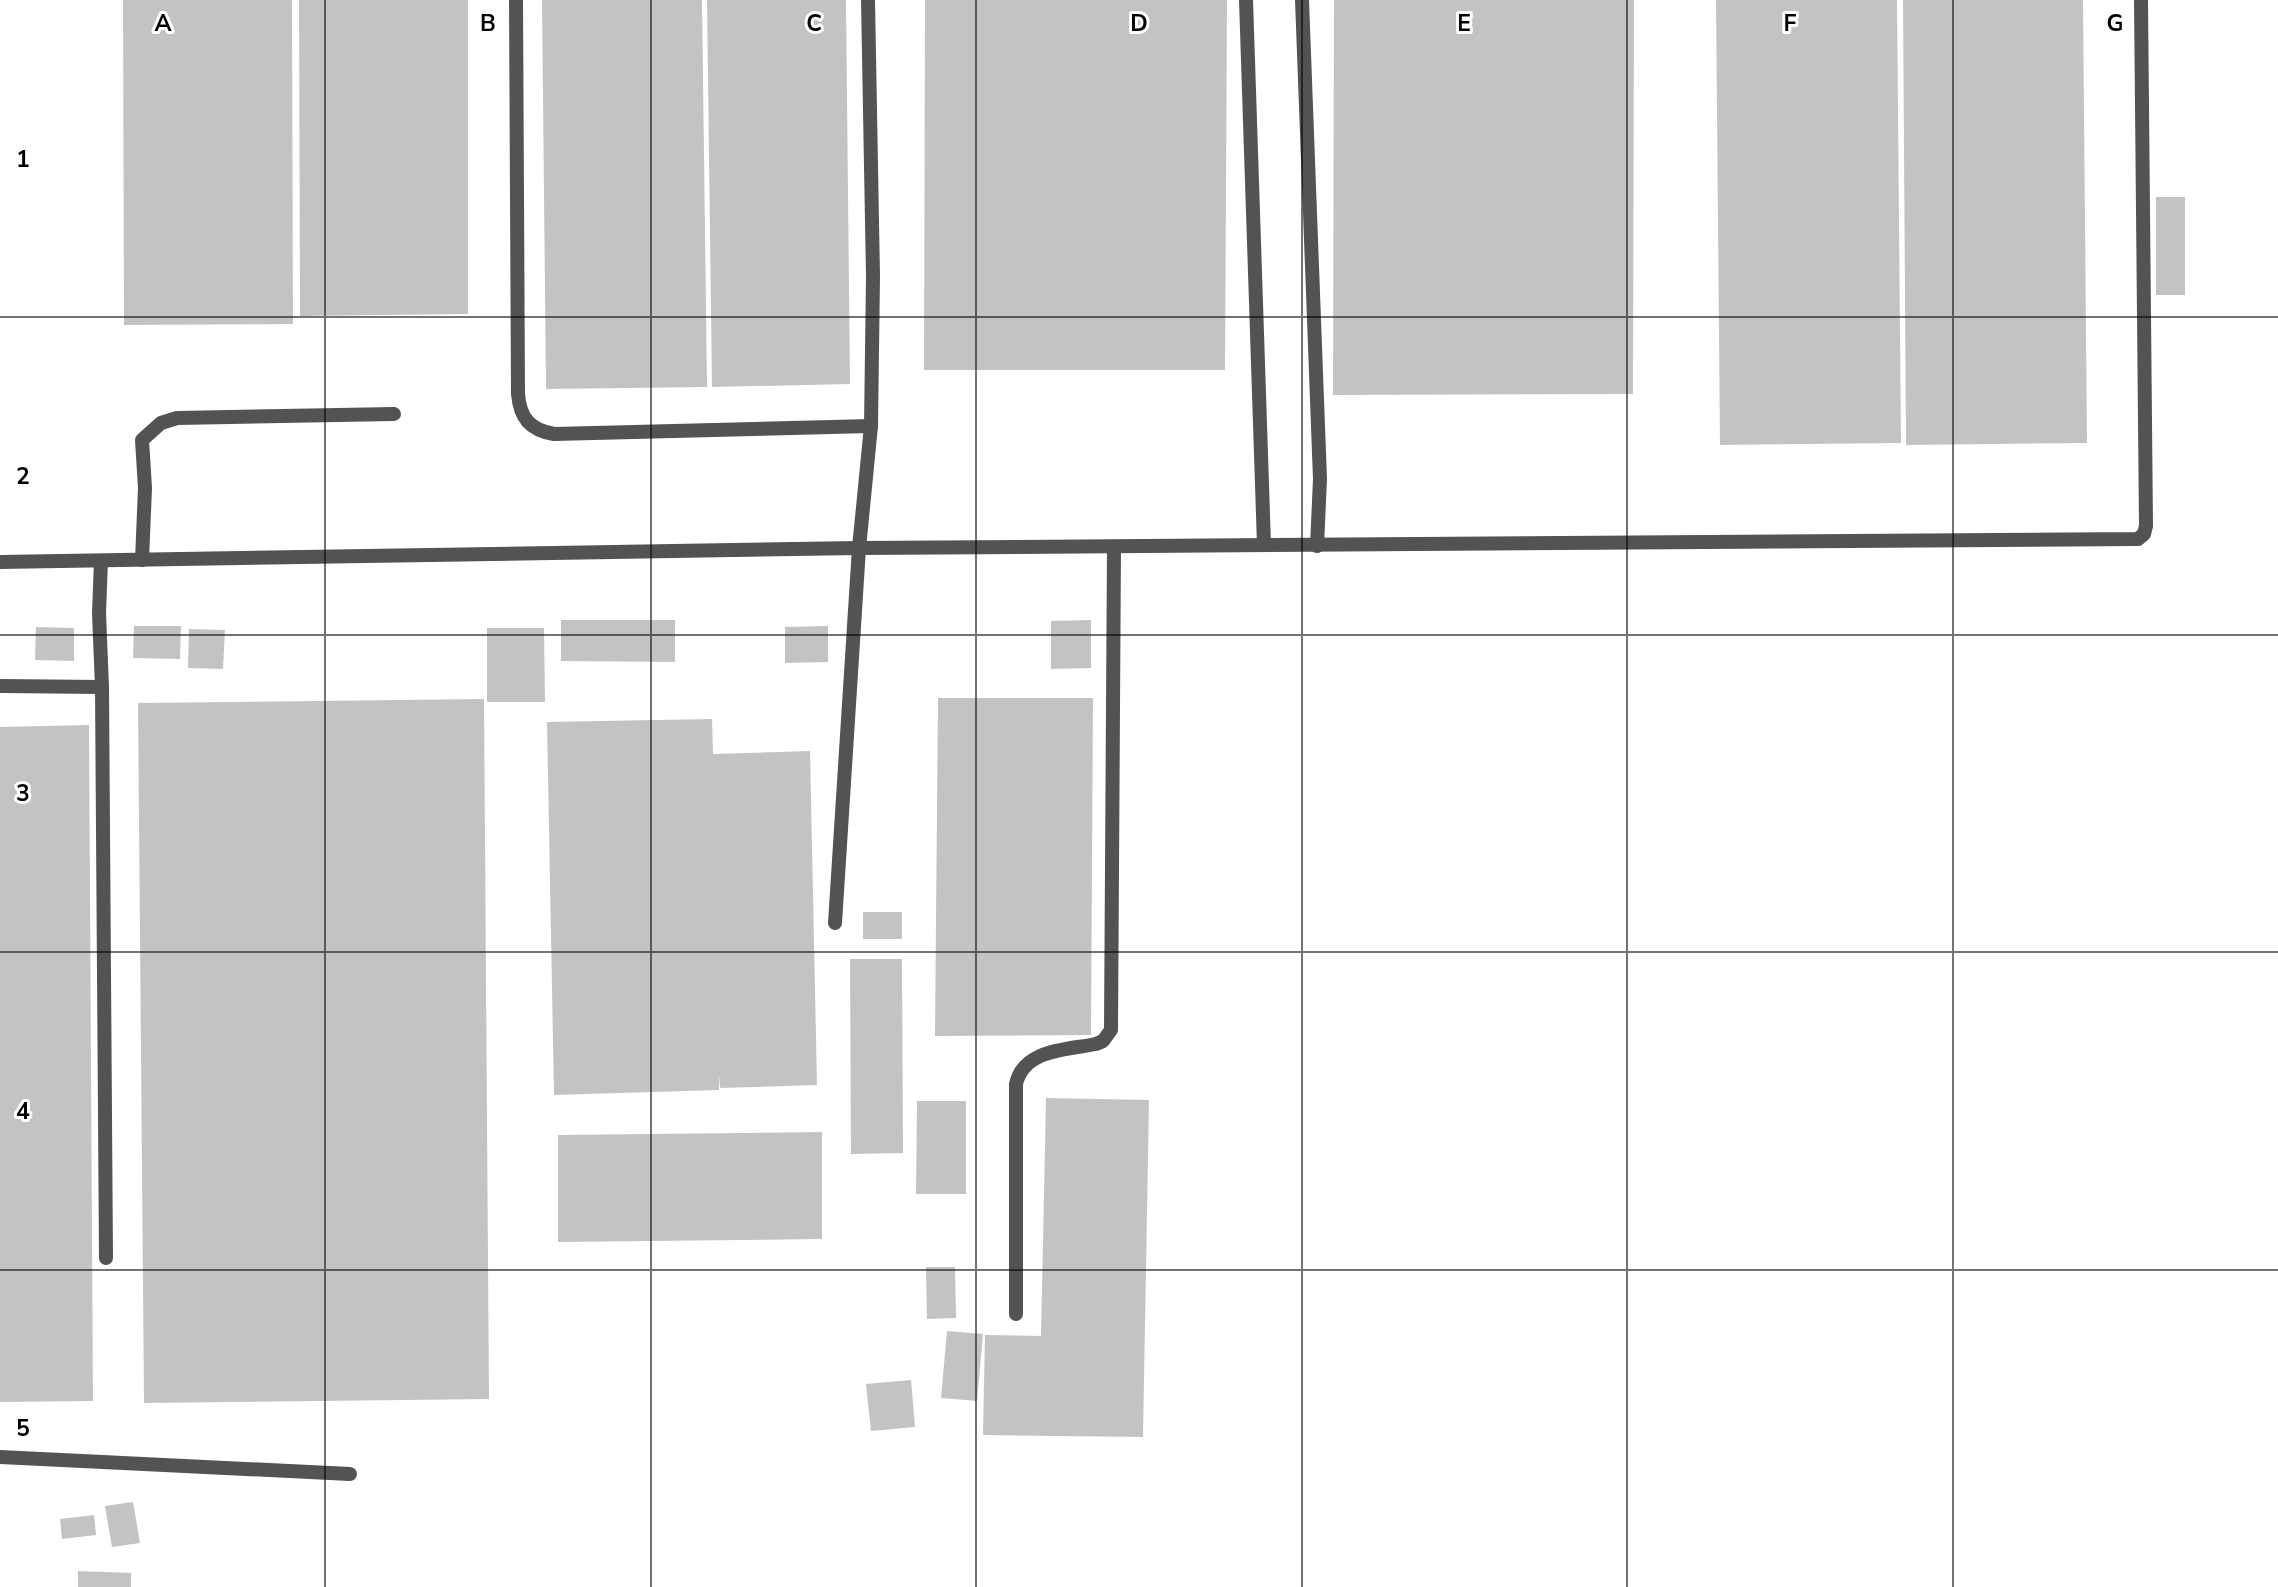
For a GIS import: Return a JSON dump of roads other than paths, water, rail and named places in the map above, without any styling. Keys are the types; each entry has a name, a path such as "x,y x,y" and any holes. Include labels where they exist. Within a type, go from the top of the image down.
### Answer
{"street":[{"path":"516,0 518,394 521,413 526,422 534,428 554,434 871,426"},
{"path":"835,923 859,548 871,426 873,276 868,0"},
{"path":"1246,0 1264,545"},
{"path":"1302,0 1320,479 1317,546"},
{"path":"0,562 859,548 2133,540 2142,537 2146,526 2141,0"},
{"path":"142,560 145,488 142,440 161,423 177,418 394,414"},
{"path":"1016,1314 1018,1074 1023,1066 1040,1055 1096,1044 1103,1041 1111,1030 1114,547"},
{"path":"101,561 99,613 102,687 106,1258"},
{"path":"0,686 102,687"},
{"path":"0,1457 350,1474"}]}
